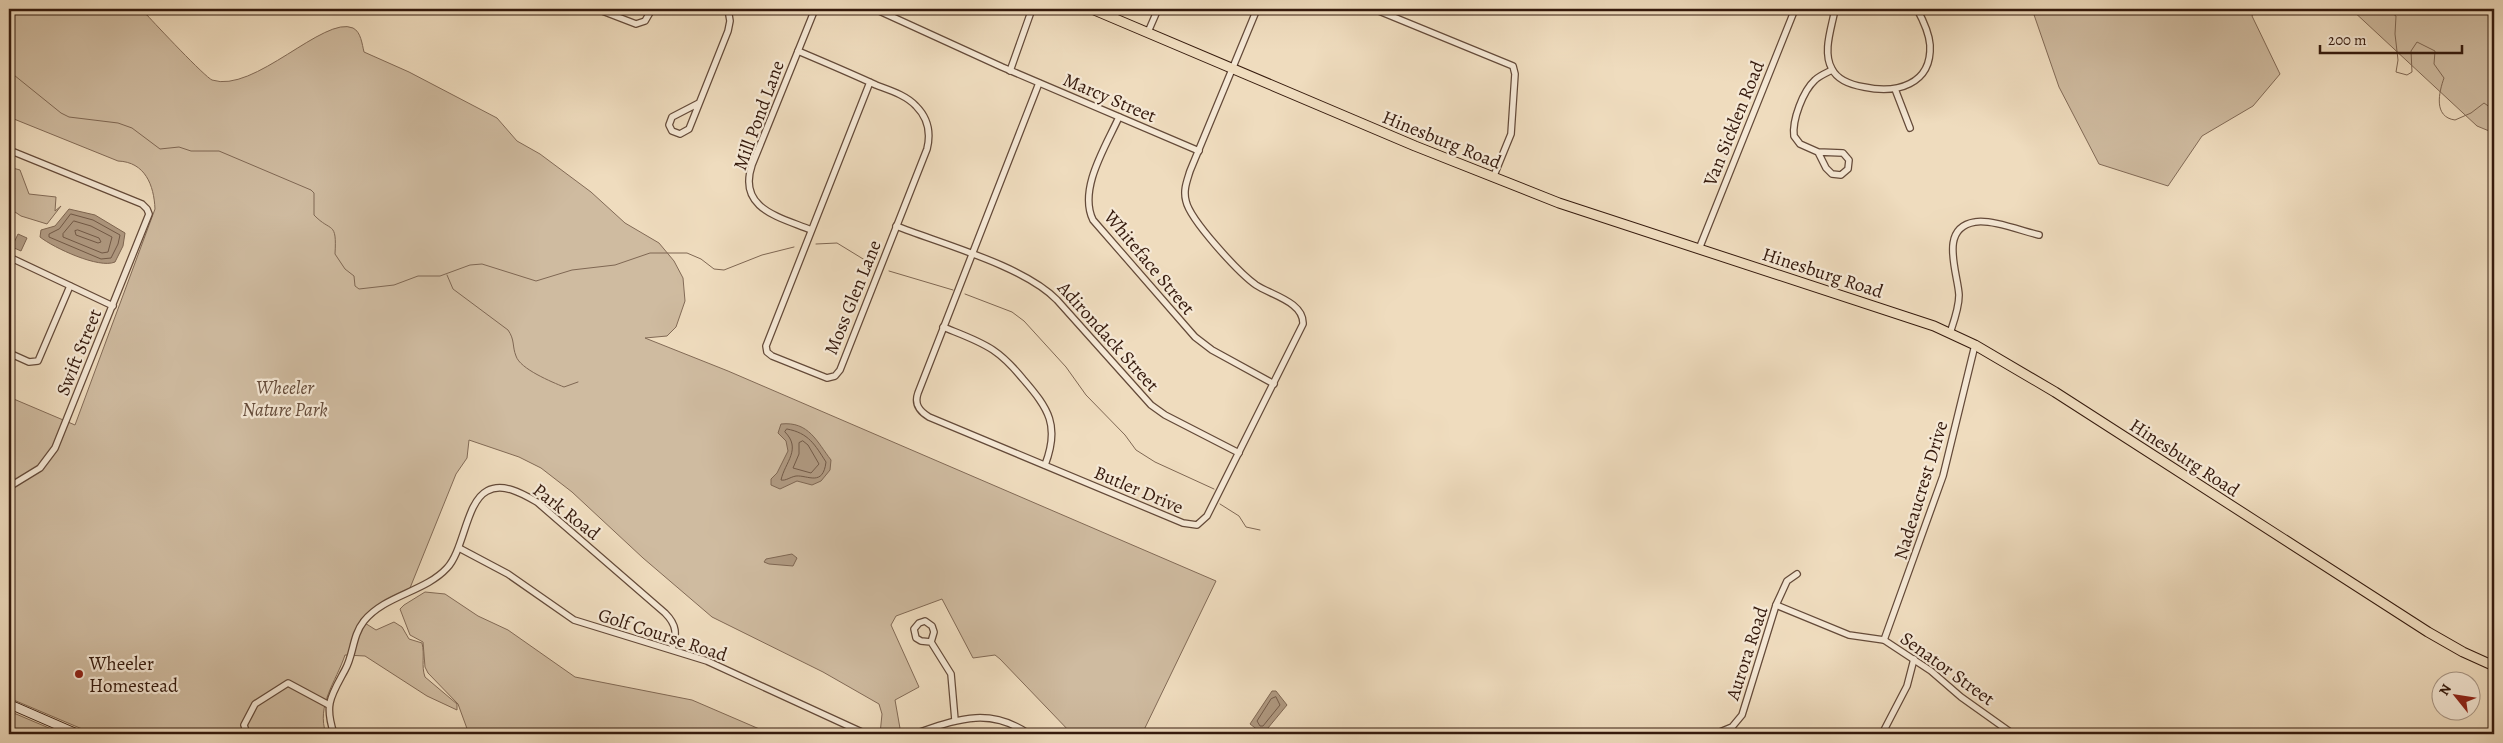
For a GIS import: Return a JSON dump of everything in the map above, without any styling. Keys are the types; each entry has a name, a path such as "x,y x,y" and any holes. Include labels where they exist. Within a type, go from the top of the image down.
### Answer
{"main road":[{"name":"Hinesburg Road","path":"1092,9 1493,178 1559,203 1887,310 1950,333 1975,345 2055,392 2428,632 2463,652 2494,666"}],"street":[{"path":"597,9 636,24 645,21 652,9"},
{"path":"700,103 672,117 670,125 672,131 680,134 688,130 700,103 729,27 728,9"},
{"name":"Mill Pond Lane","path":"811,230 762,208 753,196 749,181 752,165 815,9"},
{"name":"Marcy Street","path":"876,9 1010,71 1199,151"},
{"path":"1010,71 1032,9"},
{"path":"1148,32 1158,9"},
{"name":"Butler Drive","path":"1039,83 916,397 920,410 929,417 1194,526 1207,516 1302,328 1302,315 1295,306 1249,279 1191,216 1186,202 1185,191 1199,151 1257,9"},
{"path":"1374,9 1513,66 1515,74 1512,130 1493,178"},
{"name":"Van Sicklen Road","path":"1699,249 1795,9"},
{"path":"1835,9 1828,50 1832,70 1852,85 1879,90 1895,90 1905,87 1918,76 1928,60 1930,47 1928,34 1917,9"},
{"name":"Moss Glen Lane","path":"798,51 870,82 911,101 920,110 928,126 927,148 840,370 835,376 827,378 772,356 766,346 870,82"},
{"path":"1818,152 1826,168 1832,174 1841,175 1848,169 1849,160 1844,154 1818,152 1797,142 1794,136 1794,127 1811,85 1832,70"},
{"path":"1895,90 1910,128"},
{"name":"Whiteface Street","path":"1119,117 1089,188 1088,206 1093,220 1201,343 1274,384"},
{"name":"Swift Street","path":"9,150 142,204 147,209 148,217 55,448 40,468 9,487"},
{"path":"1950,333 1959,296 1952,246 1959,231 1975,222 1985,222 2039,235"},
{"name":"Adirondack Street","path":"896,226 972,255 1042,286 1058,300 1151,405 1170,418 1239,453"},
{"path":"9,258 112,306"},
{"path":"9,353 29,362 38,361 70,286"},
{"path":"944,327 977,341 1000,355 1041,400 1051,419 1053,432 1052,445 1045,465"},
{"name":"Nadeaucrest Drive","path":"1884,640 1943,476 1975,345"},
{"name":"Park Road","path":"334,734 329,719 329,705 334,689 347,667 356,634 365,621 378,609 439,575 451,564 482,495 496,488 518,492 549,512 669,617 676,630 672,649"},
{"name":"Golf Course Road","path":"459,548 508,574 574,620 672,649 721,666 866,734"},
{"name":"Aurora Road","path":"1715,734 1732,727 1742,714 1776,605 1787,581 1797,574"},
{"name":"Senator Street","path":"1776,605 1849,635 1884,640 1914,659 1961,697 2014,734"},
{"path":"931,642 951,674 955,720"},
{"path":"1882,734 1907,686 1914,659"},
{"path":"247,734 244,725 255,704 288,683 329,705"},
{"path":"9,704 78,734"},
{"path":"914,734 955,720 975,717 999,720 1029,734"}],"green space":[{"name":"Wheeler Nature Park","path":"9,9 134,9 147,15 208,77 212,80 229,81 248,76 325,33 340,27 353,28 359,35 364,52 409,72 497,118 517,141 540,154 591,192 625,223 659,243 674,261 683,278 685,301 676,327 667,336 645,338 728,371 1216,581 1142,734 1072,734 995,655 973,658 942,599 896,616 891,625 919,687 895,700 901,734 880,734 882,714 879,704 823,672 712,617 643,558 572,492 541,468 519,457 469,440 467,458 456,474 410,588 373,608 360,620 376,630 394,622 402,627 409,639 422,643 425,677 457,704 457,710 427,696 365,656 345,655 325,703 323,713 326,734 94,734 9,698 9,397 75,425 155,209 150,184 141,170 135,166 127,162 118,161 9,117"},
{"path":"2032,9 2255,9 2252,16 2280,74 2253,106 2202,136 2168,186 2099,164 2059,87"},
{"path":"2351,9 2487,9 2494,15 2494,133 2477,126"},
{"path":"9,167 20,170 29,194 56,197 55,211 61,206 47,224 21,216 9,208"},
{"path":"425,592 445,594 478,616 508,630 575,677 692,700 771,734 469,734 458,704 428,673 425,667 423,642 410,635 400,609"},
{"path":"9,711 63,734 9,734"}],"water":[{"path":"69,209 95,215 125,233 123,246 115,262 98,263 88,260 55,247 40,237 41,230 55,226"},
{"path":"18,234 27,238 21,251 12,247"},
{"path":"781,424 791,424 805,429 831,460 830,470 821,481 812,485 797,481 780,489 771,485 771,479 777,473 788,451 786,441 778,433"},
{"path":"792,554 797,558 793,566 764,562 766,559"},
{"path":"1272,691 1276,691 1287,705 1263,734 1250,724"}],"waterway":[{"path":"2386,9 2396,16 2395,34 2398,60 2396,72 2407,75 2412,72 2411,51 2417,42 2435,51 2434,64 2444,78 2439,97 2443,114 2455,120 2471,113 2484,103 2494,110"},
{"path":"9,71 61,113 69,117 118,123 132,128 160,149 179,147 191,151 219,151 311,190 314,193 314,215 334,231 335,254 345,269 354,276 355,286 359,289 394,285 418,276 440,276 470,265 482,264 536,281 572,270 615,265 650,253 687,253 701,259 714,269 724,270 762,255 794,247"},
{"path":"816,244 837,243 873,265"},
{"path":"889,271 953,290"},
{"path":"447,275 453,289 508,330 512,337 516,356 524,366 564,387 578,382"},
{"path":"965,294 1012,312 1024,321 1066,367 1086,395 1125,435 1136,450 1155,462 1214,489"},
{"path":"1220,504 1239,516 1246,527 1260,530"}],"place":[{"name":"Wheeler Homestead","path":"79,674"}]}
